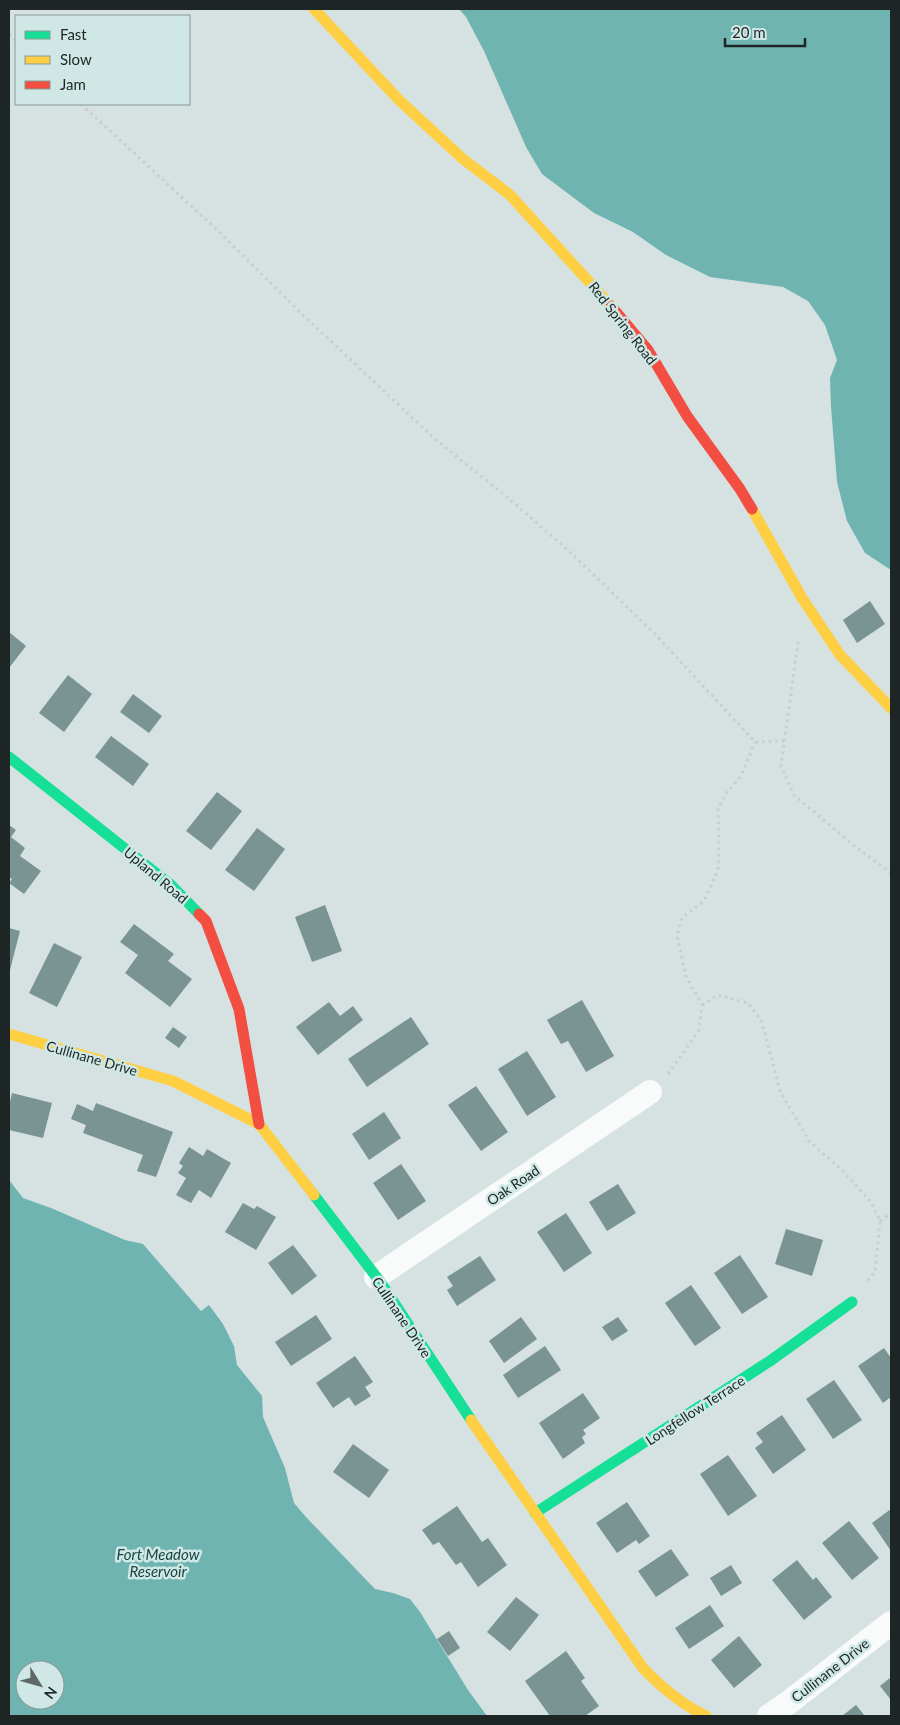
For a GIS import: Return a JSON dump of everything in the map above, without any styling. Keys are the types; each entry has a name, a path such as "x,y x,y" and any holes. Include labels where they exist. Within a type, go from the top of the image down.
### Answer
{"street":[{"name":"Red Spring Road","path":"314,9 399,100 463,159 510,195 557,243 607,300 648,350 686,416 740,489 840,655 891,708"},
{"name":"Upland Road","path":"9,757 171,885 206,921 239,1009 259,1124"},
{"name":"Cullinane Drive","path":"9,1034 173,1081 259,1124 376,1277 643,1668 662,1689 683,1705 706,1716"},
{"name":"Oak Road","path":"376,1277 650,1092"},
{"name":"Longfellow Terrace","path":"536,1513 770,1361 852,1302"},
{"name":"Cullinane Drive","path":"768,1716 788,1703 891,1623"}],"path":[{"path":"82,105 215,228 302,314 436,440 507,496 570,552 655,634 755,742 784,741"},
{"path":"810,608 798,644 781,766 794,795 852,844 891,873"},
{"path":"650,1092 673,1069 699,1030 702,1005 686,976 677,936 682,918 704,901 718,870 718,810 727,792 740,776 755,742"},
{"path":"702,1005 718,995 748,1002 762,1022 780,1091 809,1141 844,1172 871,1202 880,1221 875,1271 852,1302"},
{"path":"880,1221 891,1213"}],"water":[{"path":"459,9 891,9 891,570 865,553 847,521 837,482 831,407 830,378 837,360 825,325 808,301 783,287 710,277 666,255 633,232 594,213 542,174 526,147 484,51 466,17"},
{"name":"Fort Meadow Reservoir","path":"9,1180 23,1198 125,1240 143,1244 201,1311 209,1305 223,1324 234,1346 237,1365 262,1396 263,1417 285,1468 294,1503 375,1589 410,1599 468,1690 487,1716 9,1716"}],"building":[{"path":"870,601 885,624 857,643 843,620"},
{"path":"9,632 26,646 9,668"},
{"path":"68,675 92,694 64,732 39,713"},
{"path":"133,694 162,716 149,733 120,712"},
{"path":"111,736 149,764 133,786 95,757"},
{"path":"217,792 242,811 211,850 186,831"},
{"path":"9,825 16,830 11,837 25,848 20,856 41,871 24,894 9,883 12,879 9,877"},
{"path":"257,828 285,849 254,891 225,870"},
{"path":"325,905 342,951 312,962 295,917"},
{"path":"134,924 174,954 168,961 192,979 170,1007 125,973 138,955 120,942"},
{"path":"9,928 20,931 9,974"},
{"path":"54,943 82,957 57,1007 29,993"},
{"path":"582,1000 614,1056 586,1072 568,1041 561,1044 547,1020"},
{"path":"329,1002 340,1016 353,1006 363,1020 318,1055 296,1027"},
{"path":"411,1017 429,1044 367,1087 348,1059"},
{"path":"173,1027 187,1037 179,1048 165,1038"},
{"path":"527,1051 556,1097 527,1116 498,1069"},
{"path":"476,1086 508,1132 481,1151 448,1105"},
{"path":"12,1093 52,1103 43,1138 9,1130 9,1106"},
{"path":"96,1103 173,1132 156,1177 137,1171 143,1155 83,1133 86,1125 71,1119 77,1104 93,1111"},
{"path":"384,1112 401,1138 369,1160 352,1134"},
{"path":"189,1147 203,1156 207,1149 231,1163 211,1198 199,1190 191,1203 176,1195 186,1178 178,1173 183,1166 179,1163"},
{"path":"401,1164 426,1201 398,1220 373,1183"},
{"path":"618,1184 636,1213 607,1231 589,1202"},
{"path":"243,1203 254,1209 257,1206 276,1217 256,1250 225,1232"},
{"path":"566,1213 592,1253 564,1272 537,1232"},
{"path":"786,1229 823,1240 812,1276 775,1264"},
{"path":"293,1245 317,1276 292,1295 268,1263"},
{"path":"740,1255 768,1297 742,1314 714,1273"},
{"path":"480,1256 496,1280 457,1306 447,1290 453,1286 447,1277"},
{"path":"691,1285 721,1328 695,1346 665,1303"},
{"path":"316,1315 332,1339 291,1366 275,1342"},
{"path":"521,1317 537,1339 504,1363 489,1341"},
{"path":"618,1317 628,1331 612,1341 602,1327"},
{"path":"545,1346 561,1370 518,1398 503,1375"},
{"path":"884,1348 891,1358 891,1397 883,1403 858,1366"},
{"path":"355,1356 373,1382 365,1387 371,1396 355,1406 349,1397 333,1408 316,1383"},
{"path":"834,1380 862,1420 833,1439 806,1399"},
{"path":"583,1393 600,1418 583,1430 586,1434 582,1437 585,1443 563,1459 539,1423"},
{"path":"782,1415 806,1450 773,1474 755,1448 763,1442 756,1433"},
{"path":"353,1444 389,1470 369,1498 333,1472"},
{"path":"728,1455 757,1496 728,1516 700,1474"},
{"path":"627,1502 650,1536 639,1544 636,1540 617,1553 596,1523"},
{"path":"457,1506 482,1542 488,1538 507,1565 478,1587 461,1562 456,1565 439,1542 433,1545 422,1530"},
{"path":"891,1509 891,1551 872,1523"},
{"path":"849,1521 879,1558 852,1580 822,1543"},
{"path":"671,1549 689,1575 656,1597 638,1571"},
{"path":"797,1560 813,1580 816,1577 832,1597 804,1620 772,1580"},
{"path":"731,1565 742,1583 721,1596 710,1578"},
{"path":"516,1597 539,1615 510,1651 487,1632"},
{"path":"710,1605 724,1626 689,1649 675,1628"},
{"path":"449,1631 460,1648 448,1656 437,1639"},
{"path":"739,1636 762,1665 734,1688 711,1660"},
{"path":"566,1651 585,1678 581,1681 599,1706 585,1716 550,1716 525,1681"},
{"path":"891,1677 891,1700 880,1686"},
{"path":"856,1705 865,1716 842,1716"}],"traffic: fast":[{"path":"9,757 171,885 199,914"},
{"path":"314,1195 381,1283 471,1420"},
{"path":"535,1513 770,1361 852,1302"}],"traffic: slow":[{"path":"314,9 399,100 463,159 510,195 611,306"},
{"path":"752,509 802,598 840,655 891,708"},
{"path":"9,1034 173,1081 259,1124 314,1195"},
{"path":"471,1420 643,1668 672,1695 706,1716"}],"traffic: jam":[{"path":"611,306 648,350 687,416 740,489 752,509"},
{"path":"199,914 206,921 239,1009 259,1124"}]}
